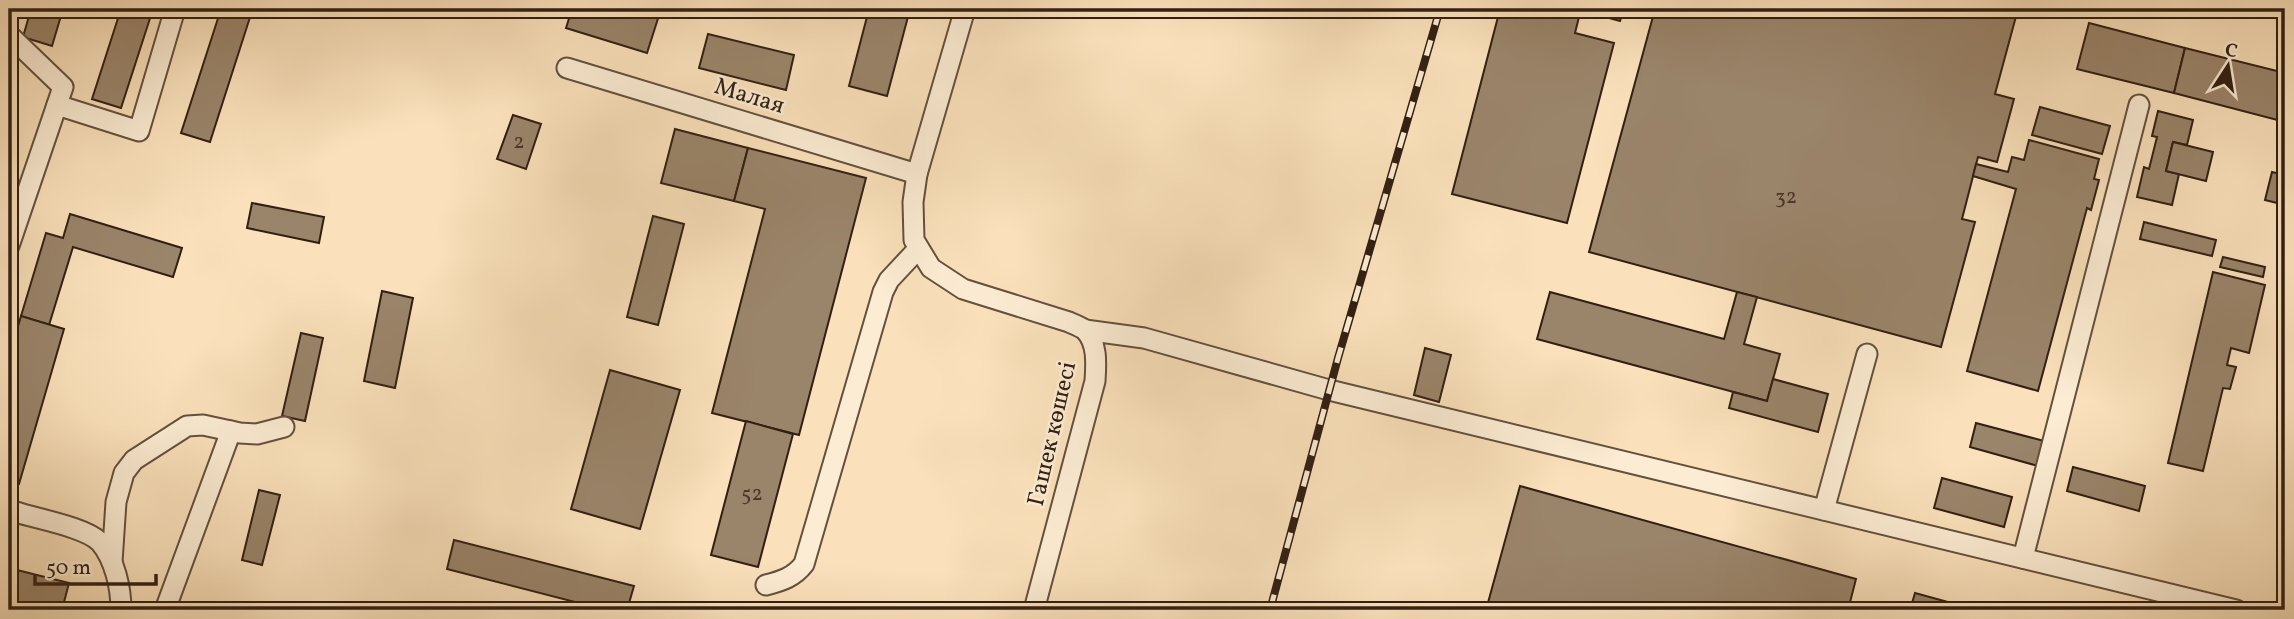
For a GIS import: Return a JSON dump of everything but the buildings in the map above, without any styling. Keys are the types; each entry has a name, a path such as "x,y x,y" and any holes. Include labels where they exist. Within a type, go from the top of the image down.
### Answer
{"street":[{"path":"57,105 139,131 175,9"},
{"path":"766,585 791,576 804,564 883,292 889,279 918,249 912,222 918,174 965,9"},
{"path":"9,35 63,87 9,246"},
{"name":"Малая","path":"567,68 918,174"},
{"path":"2023,558 2139,105"},
{"name":"Гашек көшесі","path":"918,249 931,268 963,289 1069,322 1085,330 1092,342 1097,359 1095,381 1034,610"},
{"path":"1085,330 1144,338 1329,390 2236,610"},
{"path":"1824,510 1867,354"},
{"path":"112,562 118,494 124,473 134,460 187,426 203,425 232,432 257,434 284,427"},
{"path":"165,610 232,432"},
{"path":"9,512 80,532 99,541 112,562 121,595 121,610"}],"railway":[{"path":"1270,610 1338,358 1440,9"}]}
